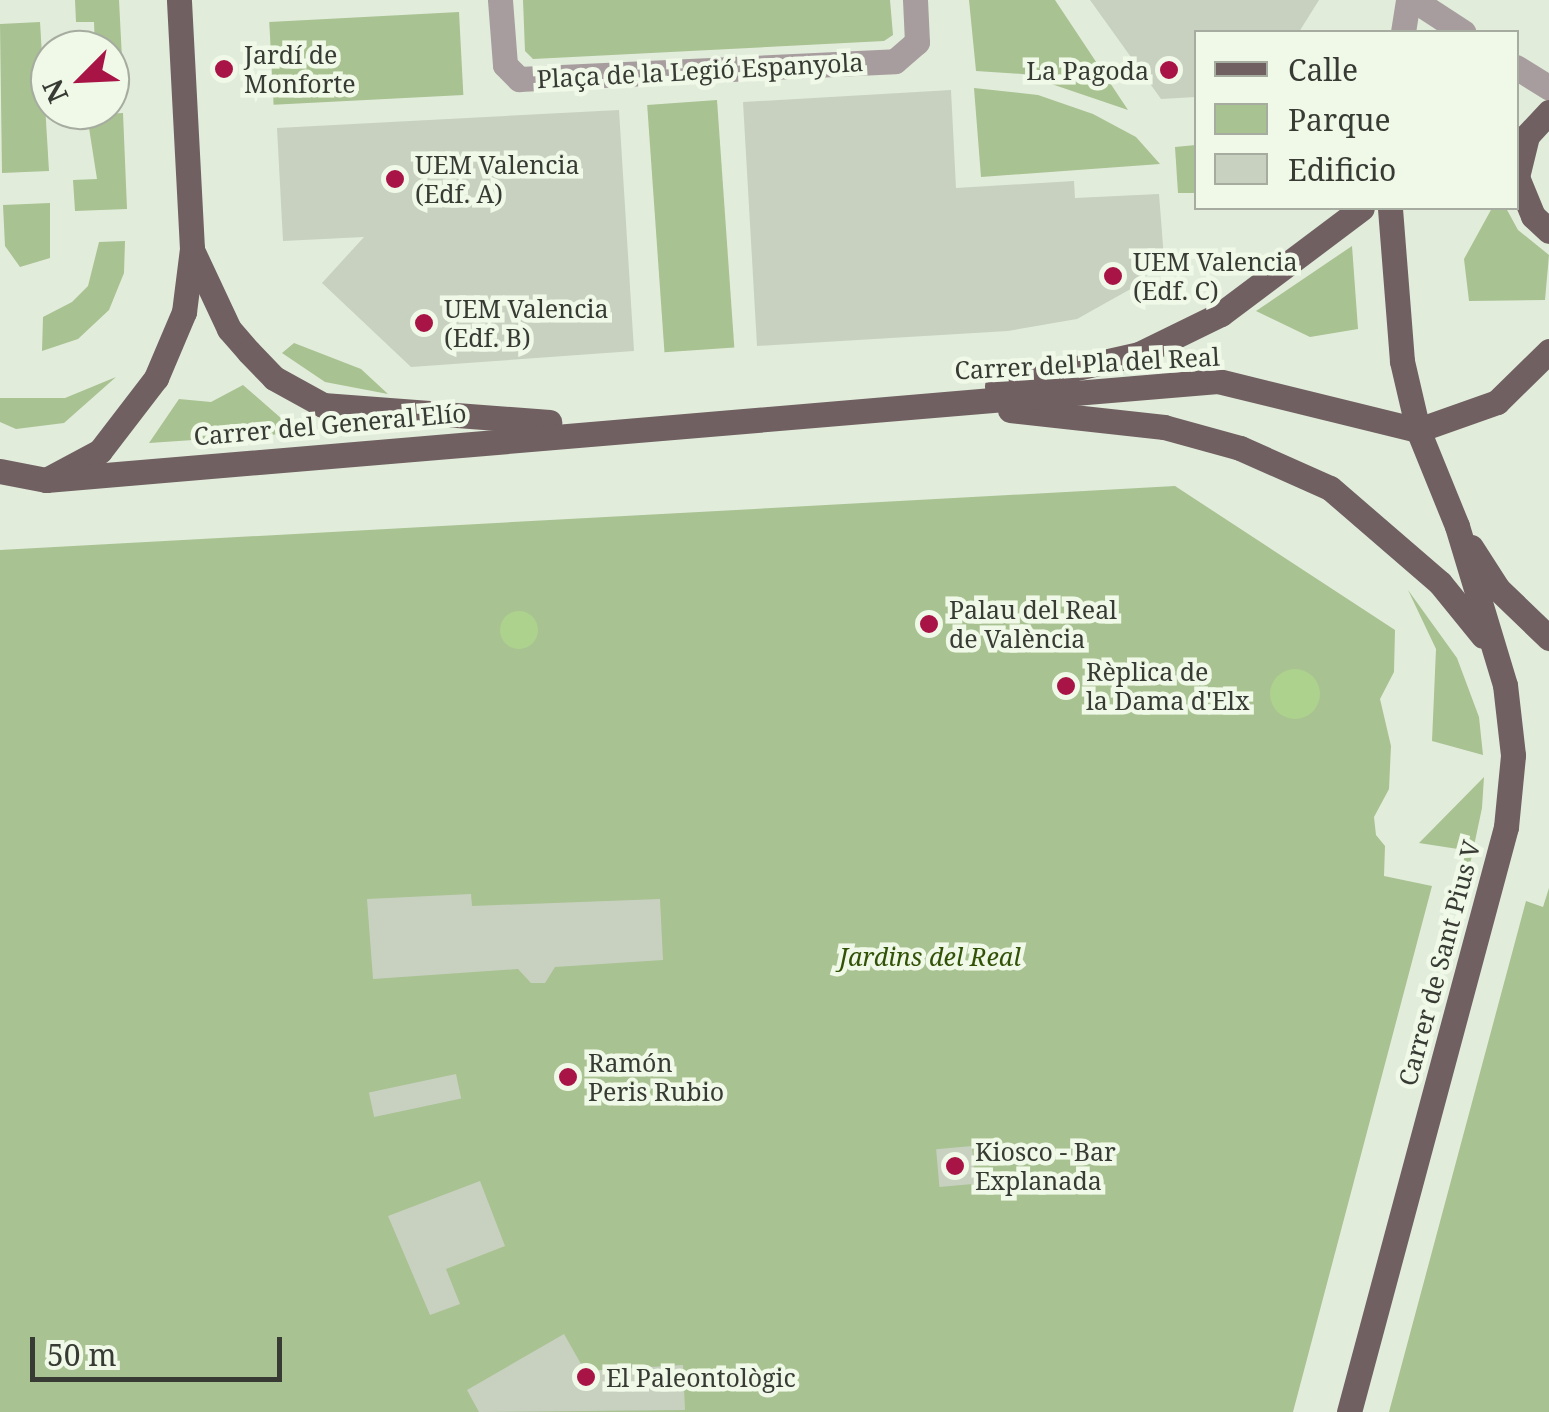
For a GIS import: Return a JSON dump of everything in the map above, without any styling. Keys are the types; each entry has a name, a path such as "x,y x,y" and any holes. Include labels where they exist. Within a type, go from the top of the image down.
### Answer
{"main road":[{"path":"46,480 100,451 156,378 184,312 192,249 178,0"},
{"path":"1519,172 1526,136 1535,120"},
{"path":"1519,180 1533,216 1549,231"},
{"name":"Carrer del Pla del Real","path":"933,401 1139,354 1221,314 1359,210"},
{"path":"1390,210 1400,344 1418,430 1457,526 1498,589 1549,638"},
{"name":"Carrer del General Elío","path":"192,249 229,329 274,378 324,405 619,428"},
{"name":"Carrer del Pla del Real","path":"933,401 1218,381 1340,416 1418,430 1497,402 1549,351"},
{"name":"Carrer del General Elío","path":"0,471 46,480 933,401"},
{"name":"Carrer del Pla del Real","path":"933,401 1164,427 1240,448 1348,501 1440,583 1492,647"},
{"name":"Carrer de Sant Pius V","path":"1349,1412 1506,827 1510,721 1457,526"}],"street":[{"name":"Plaça de la Legió Espanyola","path":"500,0 504,65 519,78 896,60 917,42 915,0"},
{"path":"1403,30 1411,0 1461,30"},
{"path":"1519,69 1549,88"}],"green space":[{"path":"75,0 119,0 121,30 94,30 94,22 76,22"},
{"path":"523,0 890,0 893,35 884,41 533,59 525,51"},
{"path":"969,0 1055,0 1128,110 1022,74 976,71"},
{"path":"459,12 463,95 274,105 269,22"},
{"path":"40,22 40,30 30,30 30,130 47,130 49,171 2,173 0,24"},
{"path":"974,88 1038,95 1093,114 1136,137 1160,164 981,177"},
{"path":"717,100 734,347 664,352 647,105"},
{"path":"89,130 124,130 127,209 75,211 73,180 97,179"},
{"path":"1194,145 1194,193 1178,193 1175,147"},
{"path":"50,203 50,258 20,267 5,246 3,205"},
{"path":"1491,210 1507,210 1518,230 1549,255 1545,300 1469,301 1464,259"},
{"path":"125,241 124,273 109,310 78,339 42,351 43,317 72,302 88,286 99,242"},
{"path":"1352,246 1358,329 1310,337 1256,311"},
{"path":"294,343 361,369 388,394 325,382 282,353"},
{"path":"116,377 64,423 16,429 0,422 0,398 65,398"},
{"path":"243,385 298,433 149,443 179,399 211,402"},
{"name":"Jardins del Real","path":"1175,486 1395,630 1394,672 1380,699 1391,746 1389,789 1374,817 1376,835 1385,846 1384,876 1432,886 1293,1412 0,1412 0,550"},
{"path":"1408,590 1457,658 1479,717 1483,755 1432,741 1436,649"},
{"path":"1484,777 1482,808 1468,874 1458,849 1419,843"},
{"path":"1549,888 1549,1412 1389,1412 1526,901 1543,907"}],"shaded area":[{"path":"519,611 533,616 538,630 533,644 519,649 505,644 500,630 505,616"},
{"path":"1295,669 1313,676 1320,694 1313,712 1295,719 1277,712 1270,694 1277,676"}],"building":[{"name":"La Pagoda","path":"1090,0 1319,0 1300,30 1194,30 1194,97 1161,99"},
{"path":"951,90 956,188 1074,181 1075,198 1159,194 1164,258 1136,286 1077,319 1008,331 757,346 743,102"},
{"path":"619,110 634,351 411,367 322,283 364,237 283,241 277,128"},
{"path":"471,894 472,906 660,899 663,960 555,967 545,983 531,983 518,969 373,979 367,899"},
{"path":"456,1074 461,1098 374,1117 369,1093"},
{"name":"Kiosco - Bar Explanada","path":"972,1146 975,1184 939,1187 936,1149"},
{"path":"480,1181 505,1246 446,1269 460,1304 430,1315 388,1216"},
{"name":"El Paleontològic","path":"564,1334 585,1371 683,1365 685,1410 479,1412 467,1390"}],"place":[{"name":"Jardí de Monforte","path":"224,69"},
{"name":"La Pagoda","path":"1169,70"},
{"name":"UEM Valencia (Edf. A)","path":"395,179"},
{"name":"UEM Valencia (Edf. C)","path":"1113,276"},
{"name":"UEM Valencia (Edf. B)","path":"424,323"},
{"name":"Palau del Real de València","path":"929,624"},
{"name":"Rèplica de la Dama d'Elx","path":"1066,686"},
{"name":"Ramón Peris Rubio","path":"568,1077"},
{"name":"Kiosco - Bar Explanada","path":"955,1166"},
{"name":"El Paleontològic","path":"586,1377"}]}
